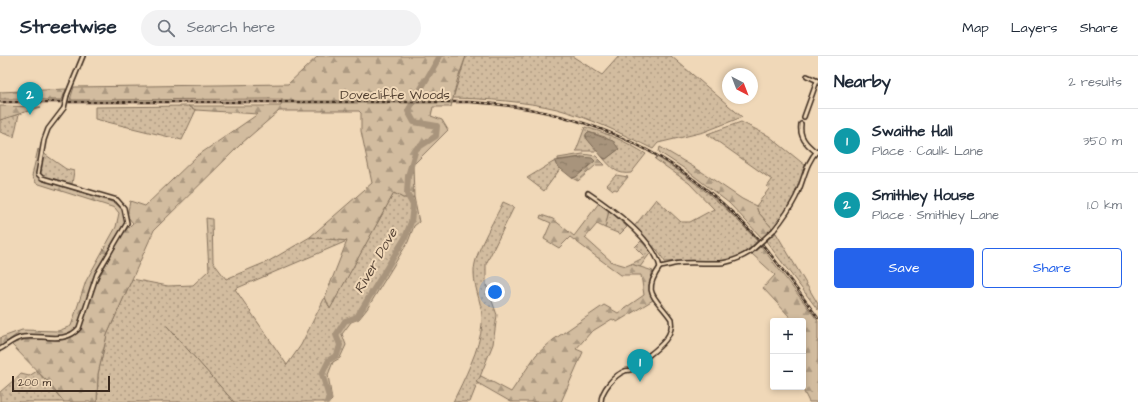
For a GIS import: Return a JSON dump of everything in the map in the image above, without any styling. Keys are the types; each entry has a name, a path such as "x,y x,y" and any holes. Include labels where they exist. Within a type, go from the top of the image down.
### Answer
{"street":[{"path":"0,349 23,337 58,338 74,334 79,328 97,274 127,222 124,208 117,200 42,178 38,174 44,140 48,129 64,108 67,95 82,56"},
{"path":"804,117 818,81 806,76"},
{"path":"660,267 682,263 725,263 740,258 750,252 774,230 792,206 799,191 808,164 817,151 801,138 801,124"},
{"path":"588,193 610,208 649,245 658,257 660,267 652,280 651,290 671,319 670,330 664,342 630,370 623,372 613,380 603,392 601,402"}],"green space":[{"name":"Dovecliffe Woods","path":"318,56 466,56 457,81 451,107 433,107 431,116 442,120 448,130 413,165 414,197 403,198 394,193 330,309 325,297 347,241 310,237 372,183 361,131 361,113 359,111 279,111 242,143 154,230 107,335 98,374 97,402 64,402 48,382 11,344 24,340 60,339 75,335 80,328 96,283 122,234 133,223 127,216 130,201 145,206 197,156 258,114 196,110 188,106 281,106 282,99 70,100 74,87 288,84"},
{"path":"466,56 572,56 602,75 619,56 671,56 722,100 722,104 727,104 742,117 704,132 658,143 653,149 594,122 557,109 505,101 453,98"},
{"path":"66,89 62,100 0,99 0,92"},
{"path":"0,106 41,107 0,120"},
{"path":"188,106 196,110 182,140 95,119 95,107"},
{"path":"19,114 14,137 0,132 0,120"},
{"path":"741,122 769,136 806,166 792,199 773,229 758,212 756,206 769,189 767,187 772,180 707,134"},
{"path":"585,127 617,138 646,154 631,173 618,172 603,158 606,159 619,149 605,137 588,132 585,136 598,151 576,151"},
{"path":"660,147 702,172 742,199 756,206 758,212 773,229 762,238 729,203 685,169 659,152"},
{"path":"38,149 41,152 37,175 42,180 115,203 122,209 125,222 95,273 78,327 73,333 58,336 16,335 0,347 0,338 22,330 58,331 71,326 86,281 116,227 119,213 115,208 36,183 32,176"},
{"path":"43,153 66,169 74,171 72,184 43,177 41,174"},
{"path":"583,154 596,156 605,165 596,165 578,181 572,178 576,177 582,157 558,160 558,158"},
{"path":"657,157 685,175 710,195 723,206 757,241 741,255 727,260 710,262 665,262 658,251 633,228 656,199 681,222 690,222 714,209 689,183 655,159"},
{"path":"555,161 560,169 544,191 527,178"},
{"path":"616,175 628,177 617,190 613,190 607,185"},
{"path":"394,193 403,198 414,197 419,222 414,226 408,242 367,309 359,319 351,322 342,334 346,345 340,358 333,362 328,375 332,400 330,402 97,402 98,374 107,335 132,279 168,286 193,285 209,270 206,218 212,219 213,262 226,279 269,261 310,237 347,241 235,289 287,365 301,345 325,297 330,308"},
{"path":"503,202 514,207 486,264 486,284 497,315 493,344 470,402 453,402 471,364 481,334 482,311 474,279 477,256"},
{"path":"599,203 609,210 605,228 597,224 585,238 612,262 626,266 631,264 653,271 649,286 653,300 617,322 612,319 591,332 576,349 583,352 561,402 511,402 476,382 481,376 511,392 536,355 553,340 604,305 618,313 644,295 641,275 621,275 570,237 559,248 544,239 551,223 540,218 541,215 553,219 574,236"},
{"path":"609,210 627,227 620,234 605,228"},
{"path":"776,233 818,304 818,310 766,241"},
{"path":"641,241 651,252 640,267 631,264 645,257 635,247"},
{"path":"761,246 818,321 818,402 809,402 803,390 806,390 806,318 789,318 763,288 775,275 752,254"},
{"path":"37,371 64,402 0,402 0,392 21,374 29,376"}],"water":[{"path":"588,132 613,141 619,149 606,159 603,158 587,139 586,134"},
{"path":"582,157 592,158 595,161 576,177 572,178 556,165 555,161"}],"waterway":[{"name":"River Dove","path":"327,402 329,397 322,374 329,360 337,355 340,345 336,335 345,321 357,317 405,238 411,222 413,205 407,194 408,176 416,149 436,136 437,126 414,122 408,111 440,56"},
{"path":"167,326 234,402"}],"railway":[{"path":"0,102 469,102 506,105 578,121 613,134 646,150 678,169 708,191 736,216 758,240 779,265 818,318"}],"place":[{"name":"Smithley House","path":"30,115"},
{"name":"Swaithe Hall","path":"640,382"}]}
